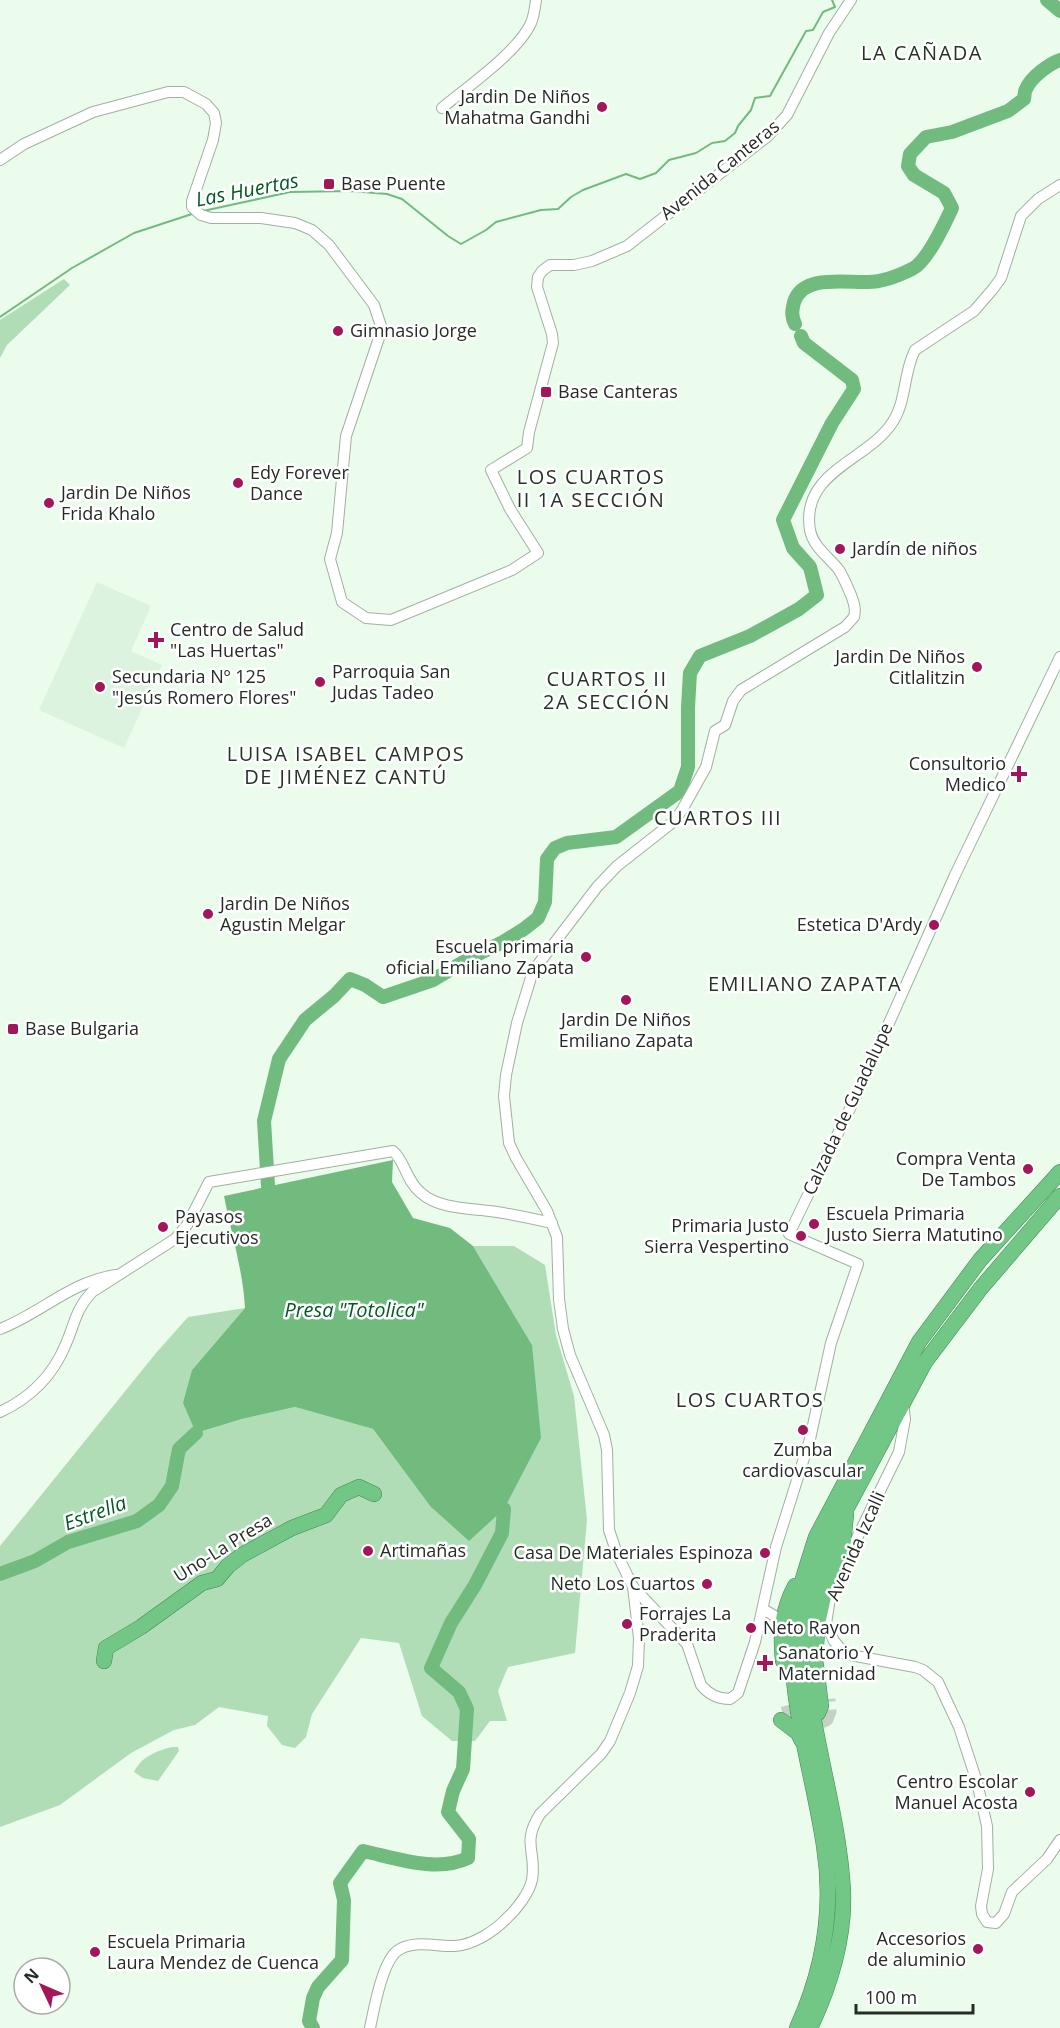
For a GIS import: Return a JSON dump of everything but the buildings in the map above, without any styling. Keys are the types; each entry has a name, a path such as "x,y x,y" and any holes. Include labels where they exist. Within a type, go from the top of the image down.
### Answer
{"highway":[{"path":"796,2028 810,2000 822,1956 827,1924 828,1894 825,1848 794,1683 792,1642 797,1599 805,1571 816,1537 914,1352 980,1260 1060,1172"},
{"path":"1047,1185 1025,1213 1024,1217 1029,1222 1032,1222 1060,1196"},
{"path":"810,2028 821,2006 834,1961 841,1926 843,1892 838,1844 807,1682 805,1646 809,1602 816,1574 827,1545 925,1362 994,1272 1060,1196"},
{"path":"980,1260 986,1259 1009,1231 1015,1230 1019,1235 1018,1239 995,1266 994,1272"},
{"name":"Uno-La Presa","path":"104,1661 106,1648 141,1627 202,1583 217,1579 242,1555 292,1528 326,1515 341,1495 359,1487 374,1494"},
{"path":"788,1705 782,1642 784,1613 805,1571"},
{"path":"828,1699 822,1662 823,1645 829,1632"},
{"path":"781,1720 798,1733 804,1743"}],"street":[{"path":"442,108 500,59 524,35 531,23 536,0"},
{"name":"Avenida Canteras","path":"0,160 24,144 93,112 168,92 184,92 206,104 214,113 216,123 213,140 192,201 197,212 220,219 261,218 303,225 329,245 374,305 382,329 346,436 338,523 330,559 342,602 366,618 391,620 512,570 538,553 510,509 491,470 527,448 529,432 553,343 537,287 538,277 550,265 574,265 592,261 627,246 768,136 787,114 829,33 851,0"},
{"path":"784,1613 764,1604 755,1642 738,1693 735,1697 723,1699 711,1695 701,1685 687,1644 633,1587 617,1554 609,1530 607,1450 604,1435 570,1355 563,1329 559,1299 557,1237 552,1222 509,1143 504,1096 506,1075 519,1014 533,971 597,887 617,866 673,822 682,810 706,767 716,730 724,724 736,695 845,627 854,617 854,604 846,583 836,567 813,540 809,522 819,488 837,469 878,438 891,425 901,405 914,352 919,346 974,310 1001,278 1021,216 1038,199 1060,185"},
{"name":"Calzada de Guadalupe","path":"764,1604 782,1528 810,1439 831,1344 858,1264 789,1234 848,1115 955,875 1060,657"},
{"path":"0,1412 16,1404 39,1387 54,1369 66,1345 74,1317 81,1303 92,1292 175,1239 187,1226 209,1182 388,1150 398,1155 406,1176 413,1186 422,1195 434,1201 460,1208 552,1222"},
{"path":"0,1329 64,1292 99,1278 120,1275"},
{"name":"Avenida Izcalli","path":"829,1632 826,1614 833,1588 899,1452 904,1419 903,1401"},
{"path":"370,2028 387,1967 397,1951 421,1944 455,1946 466,1944 490,1932 508,1918 527,1892 532,1880 529,1837 534,1824 540,1814 601,1754 610,1741 635,1678 639,1638 633,1587"},
{"path":"829,1632 845,1654 915,1667 923,1670 938,1682 959,1727 977,1782 987,1826 988,1869 981,1906 982,1914 987,1922 991,1924 1000,1920 1012,1892 1047,1859 1060,1840"}],"shaded area":[{"path":"64,279 70,285 7,345 0,358 0,320"},
{"name":"Secundaria Nº 125 \"Jesús Romero Flores\"","path":"97,582 151,606 131,651 162,665 124,748 39,710"},
{"path":"473,1246 514,1246 545,1265 556,1335 574,1396 587,1520 575,1653 508,1667 498,1691 507,1721 490,1721 475,1741 452,1741 422,1716 399,1643 361,1638 312,1714 306,1737 295,1748 282,1745 267,1726 268,1716 219,1707 195,1725 174,1730 131,1753 60,1805 0,1827 0,1546 156,1353 188,1317 245,1308 192,1370 196,1433 242,1419 295,1407 373,1429 430,1506 532,1345"},
{"path":"178,1747 179,1751 158,1781 143,1778 134,1772 150,1755"}],"water":[{"name":"Presa \"Totolica\"","path":"393,1160 392,1182 413,1218 450,1228 473,1246 532,1345 541,1438 504,1509 469,1541 430,1506 373,1429 295,1407 242,1419 196,1433 183,1403 192,1370 245,1308 239,1266 224,1196"}],"waterway":[{"name":"Las Huertas","path":"203,211 290,192 351,191 387,194 402,199 461,244 496,222 541,210 558,209 583,190 626,174 640,179 656,173 669,160 696,153 712,143 725,141 735,133 751,110 755,98 770,96 806,31 813,30 823,12 835,7 832,0"},
{"path":"1047,0 1060,11"},
{"path":"795,324 792,313 794,302 806,287 837,281 880,281 902,274 918,265 935,242 952,208 944,193 914,175 908,166 910,154 926,137 952,132 1008,111 1024,99 1028,84 1036,76 1060,60"},
{"name":"Las Huertas","path":"0,317 72,268 134,233 195,213"},
{"path":"268,1186 264,1121 279,1059 305,1020 350,979 365,985 383,997 433,980 503,942 538,918 545,902 547,859 555,848 567,843 616,837 680,791 688,767 690,673 700,656 750,636 799,609 817,595 810,567 793,548 783,520 832,423 854,389 852,380 804,343 801,336"},
{"name":"Estrella","path":"0,1574 35,1561 68,1542 137,1521 159,1505 172,1486 179,1449 196,1433"},
{"path":"313,2028 309,2021 313,1998 318,1987 342,1960 344,1900 340,1883 363,1851 430,1864 456,1862 468,1858 469,1839 448,1812 453,1791 463,1769 467,1709 459,1692 431,1668 451,1623 475,1585 502,1533 504,1509"}],"tunnel":[{"path":"788,1705 792,1720 801,1724 809,1724 826,1719 829,1711 828,1699"}],"place":[{"name":"Jardin De Niños Mahatma Gandhi","path":"602,107"},
{"name":"Base Puente","path":"329,184"},
{"name":"Gimnasio Jorge","path":"338,331"},
{"name":"Base Canteras","path":"546,392"},
{"name":"Edy Forever Dance","path":"238,483"},
{"name":"Jardin De Niños Frida Khalo","path":"49,503"},
{"name":"Jardín de niños","path":"840,549"},
{"name":"Centro de Salud \"Las Huertas\"","path":"156,640"},
{"name":"Jardin De Niños Citlalitzin","path":"977,667"},
{"name":"Parroquia San Judas Tadeo","path":"320,682"},
{"name":"Secundaria Nº 125 \"Jesús Romero Flores\"","path":"100,687"},
{"name":"Consultorio Medico","path":"1019,774"},
{"name":"Jardin De Niños Agustin Melgar","path":"208,914"},
{"name":"Estetica D'Ardy","path":"934,925"},
{"name":"Escuela primaria oficial Emiliano Zapata","path":"586,957"},
{"name":"Jardin De Niños Emiliano Zapata","path":"626,1000"},
{"name":"Base Bulgaria","path":"13,1029"},
{"name":"Compra Venta De Tambos","path":"1028,1169"},
{"name":"Escuela Primaria Justo Sierra Matutino","path":"814,1224"},
{"name":"Payasos Ejecutivos","path":"163,1227"},
{"name":"Primaria Justo Sierra Vespertino","path":"801,1236"},
{"name":"Zumba cardiovascular","path":"803,1430"},
{"name":"Artimañas","path":"368,1551"},
{"name":"Casa De Materiales Espinoza","path":"765,1553"},
{"name":"Neto Los Cuartos","path":"707,1584"},
{"name":"Forrajes La Praderita","path":"627,1624"},
{"name":"Neto Rayon","path":"751,1628"},
{"name":"Sanatorio Y Maternidad","path":"765,1663"},
{"name":"Centro Escolar Manuel Acosta","path":"1030,1792"},
{"name":"Accesorios de aluminio","path":"978,1949"},
{"name":"Escuela Primaria Laura Mendez de Cuenca","path":"95,1952"}],"district":[{"name":"LA CAÑADA","path":"922,53"},
{"name":"LOS CUARTOS II 1A SECCIÓN","path":"591,488"},
{"name":"CUARTOS II 2A SECCIÓN","path":"607,690"},
{"name":"LUISA ISABEL CAMPOS DE JIMÉNEZ CANTÚ","path":"346,766"},
{"name":"CUARTOS III","path":"718,818"},
{"name":"EMILIANO ZAPATA","path":"805,984"},
{"name":"LOS CUARTOS","path":"750,1400"}]}
